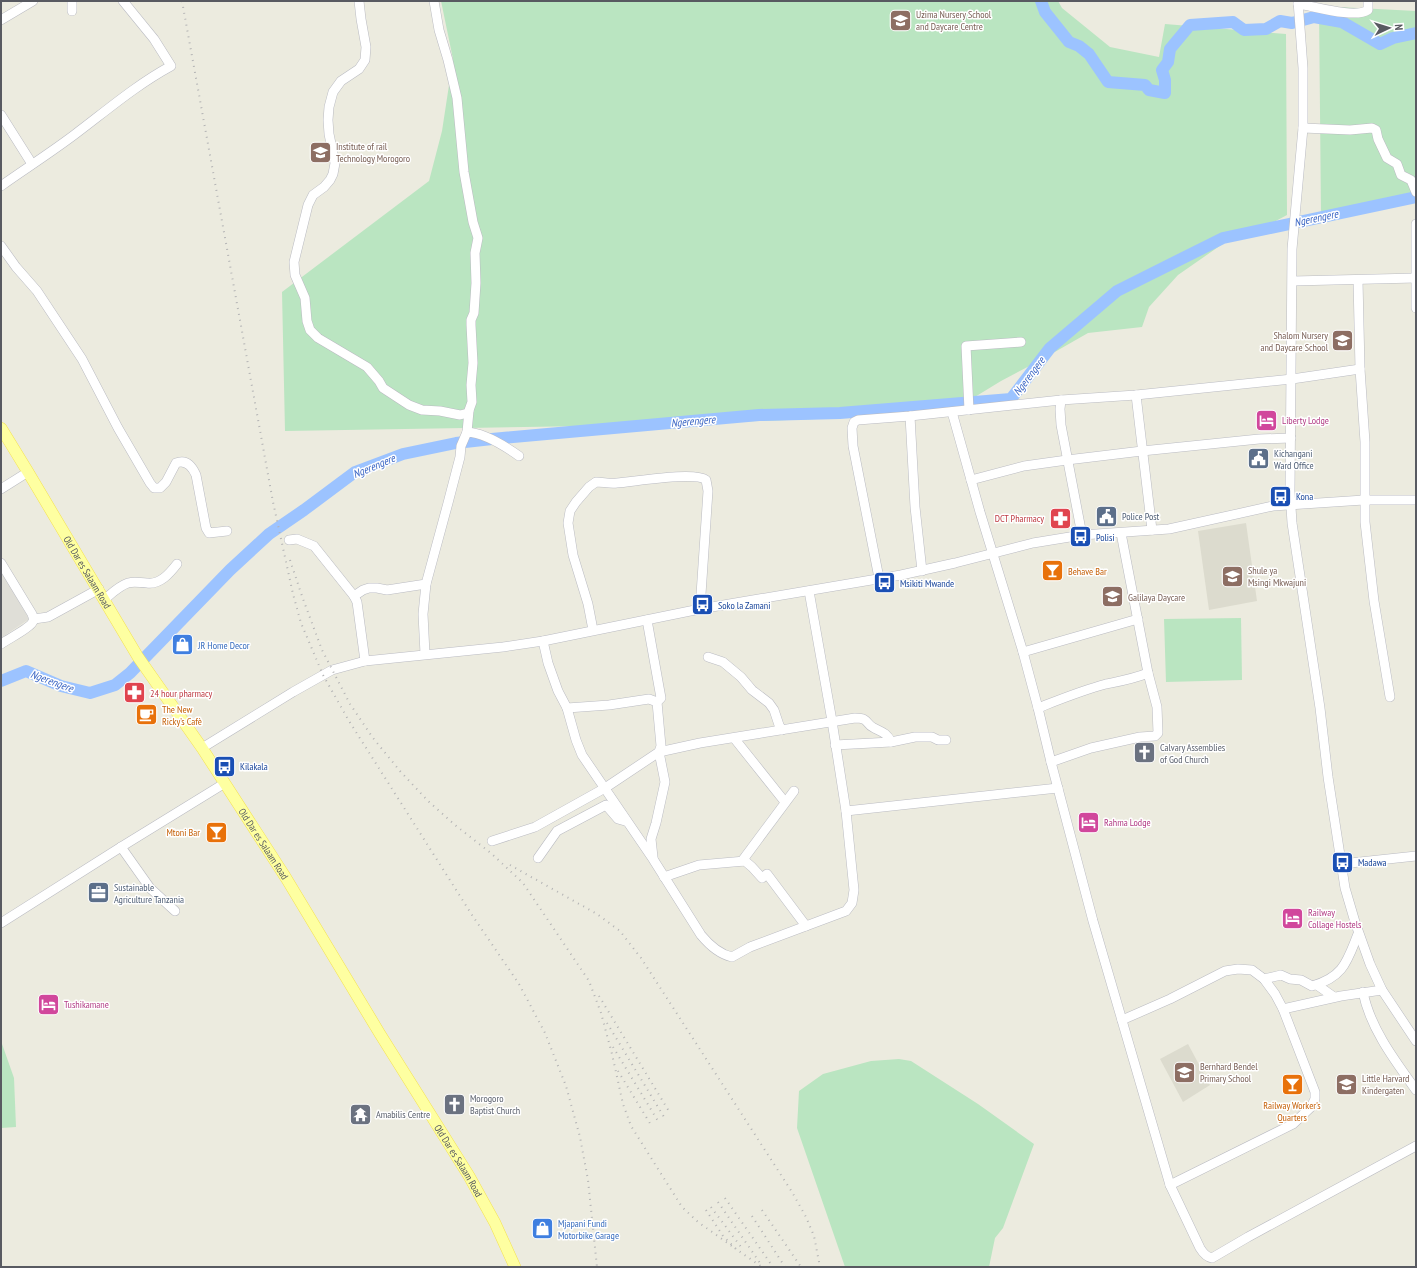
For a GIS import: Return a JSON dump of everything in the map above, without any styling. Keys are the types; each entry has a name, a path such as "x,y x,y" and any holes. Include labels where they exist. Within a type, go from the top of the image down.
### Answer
{"main road":[{"name":"Old Dar es Salaam Road","path":"1,428 105,599 138,657 202,748 286,878 380,1034 469,1176 495,1223 515,1267"}],"street":[{"path":"1,20 33,1"},
{"path":"72,1 72,11"},
{"path":"1,186 62,144 152,76 171,66 154,39 123,1"},
{"path":"359,1 366,47 365,60 359,69 341,81 333,92 329,107 328,120 329,134 335,163 333,174 324,187 312,195 308,205 294,262 295,275 305,298 307,321 310,330 318,338 352,357 366,367 379,381 383,388 408,405 422,410 440,411 460,415 466,414 469,411"},
{"path":"425,654 423,614 426,584 460,457 461,446 467,432 469,411 472,402 471,320 474,313 476,283 475,247 478,238 473,222 464,172 456,98 448,60 439,30 434,1"},
{"path":"1368,1 1368,10 1362,12 1342,12 1298,2 1301,39 1303,128 1292,249 1293,281 1290,505 1341,864 1350,904 1358,934 1382,990 1416,1041"},
{"path":"1,115 32,164"},
{"path":"1303,128 1350,130 1372,128 1376,130 1378,139 1387,158 1397,164 1400,175 1412,181 1416,192"},
{"path":"1416,224 1416,308"},
{"path":"1,246 37,291 82,359 118,428 150,483 154,488 160,488 166,482 176,463 180,461 186,462 192,467 196,475 206,528 209,533 227,531"},
{"path":"1293,281 1416,278"},
{"path":"1358,280 1360,369 1365,442 1364,500 1366,532 1374,601 1390,697"},
{"path":"969,410 966,346 1021,342"},
{"path":"879,578 853,446 852,428 854,422 858,420 952,412 1061,400 1136,395 1292,379 1360,369"},
{"path":"1136,395 1152,530"},
{"path":"1061,400 1061,425 1082,535"},
{"path":"952,412 970,480 1038,708 1093,921 1170,1185 1200,1248 1204,1254 1212,1258 1416,1146"},
{"path":"910,416 915,507 922,571"},
{"path":"467,432 475,433 498,441 519,456"},
{"path":"970,480 1024,466 1067,460 1259,439 1291,438"},
{"path":"1,489 28,472"},
{"path":"593,630 588,604 573,555 568,523 570,511 576,502 588,487 596,482 615,484 669,478 699,477 706,480 708,489 700,609"},
{"path":"1273,506 1290,491"},
{"path":"202,748 293,692 332,670 365,661 503,647 543,641 700,609 922,571 1033,543 1082,535 1169,529 1273,506 1364,500 1416,500"},
{"path":"1273,506 1288,516 1292,523"},
{"path":"1051,762 1091,748 1140,737 1158,735 1157,707 1148,673 1121,533"},
{"path":"289,540 297,539 314,546 354,596 357,602 365,661"},
{"path":"1,563 34,619 33,623 28,627 1,644"},
{"path":"105,599 127,583 137,582 147,584 158,581 168,574 177,564"},
{"path":"354,596 369,588 386,590 426,584"},
{"path":"34,619 48,617 99,589"},
{"path":"543,641 548,663 566,708 582,755 605,788 609,803 627,821 706,941 715,950 732,957 750,947 846,911 852,903 854,890 846,811 809,591"},
{"path":"1022,652 1138,619"},
{"path":"646,620 661,698 658,702 661,746 659,752 664,782 656,823 651,839 653,859"},
{"path":"708,657 723,662 752,690 769,703 774,710 782,730"},
{"path":"1038,708 1080,692 1106,684 1129,680 1148,673"},
{"path":"566,708 609,705 649,699 658,702"},
{"path":"492,841 536,827 605,788 659,752 700,743 832,721 862,718 867,721 872,728 884,732 891,742"},
{"path":"835,745 891,742 915,737 946,740"},
{"path":"734,738 785,802"},
{"path":"1,922 225,783"},
{"path":"846,811 1058,788"},
{"path":"742,861 794,791"},
{"path":"538,858 557,831 609,803"},
{"path":"555,816 557,831"},
{"path":"121,847 150,888 175,911"},
{"path":"1341,864 1416,856"},
{"path":"664,877 699,865 745,861 762,878 766,874 806,926"},
{"path":"1264,979 1281,975 1290,979 1301,980 1312,986 1323,983 1343,968 1358,934"},
{"path":"1122,1020 1231,969 1252,970 1264,979 1275,994 1283,1009 1315,1092 1315,1099 1312,1107 1293,1124 1170,1185"},
{"path":"1317,985 1334,997"},
{"path":"1283,1009 1334,997 1382,990"},
{"path":"1363,992 1366,1005 1385,1044 1416,1090"}],"shaded area":[{"path":"1246,523 1257,601 1209,610 1198,531"},
{"path":"1,571 29,619 1,638"},
{"name":"Bernhard Bendel Primary School","path":"1188,1044 1210,1085 1183,1102 1160,1059"}],"green space":[{"path":"441,1 1058,1 1062,8 1110,47 1159,57 1165,24 1286,34 1287,215 1272,223 1234,236 1178,275 1149,307 1142,327 1088,333 1001,381 947,414 651,425 285,431 282,292 429,181 442,131 453,59"},
{"path":"1319,6 1416,11 1416,195 1381,200 1321,217"},
{"path":"1241,618 1242,680 1166,682 1164,619"},
{"path":"1,1041 14,1078 16,1127 1,1128"},
{"path":"899,1059 911,1061 978,1104 1034,1144 1003,1228 995,1238 989,1267 845,1267 797,1128 799,1091 823,1074 871,1061"}],"waterway":[{"path":"1041,1 1045,12 1069,42 1079,46 1089,54 1108,82 1145,85 1149,90 1165,93 1165,80 1162,70 1168,62 1170,49 1190,25 1233,22 1244,30 1266,29 1280,21 1292,23 1314,17 1342,22 1380,44 1393,38 1416,33"},
{"name":"Ngerengere","path":"1,681 26,671 61,686 90,693 115,685 130,673 230,570 269,534 355,472 403,454 456,443 492,439 759,415 840,413 1011,399 1050,348 1117,291 1223,238 1416,197"}],"railway":[{"path":"182,1 273,502 293,594 301,623 323,675 349,721 472,915 519,984 545,1033 566,1086 580,1137 588,1180 597,1267"},
{"path":"290,560 322,650 350,704 373,738 400,771 428,801 455,825 492,854 523,883 589,981 601,1013 623,1104 631,1126 682,1207 698,1222 736,1249"},
{"path":"510,865 597,914 620,931 641,958 792,1192 806,1217 814,1236 820,1267"},
{"path":"599,996 670,1113"},
{"path":"607,1023 664,1117"},
{"path":"613,1047 658,1121"},
{"path":"618,1071 651,1125"},
{"path":"725,1198 773,1267"},
{"path":"718,1202 760,1263"},
{"path":"711,1207 741,1247"},
{"path":"706,1210 723,1236 736,1249 762,1267"},
{"path":"762,1210 801,1267"},
{"path":"752,1216 785,1267"}],"place":[{"name":"Uzima Nursery School and Daycare Centre","path":"901,20"},
{"name":"Institute of rail Technology Morogoro","path":"320,152"},
{"name":"Shalom Nursery and Daycare School","path":"1343,341"},
{"name":"Liberty Lodge","path":"1266,420"},
{"name":"Kichangani Ward Office","path":"1259,459"},
{"name":"Kona","path":"1281,496"},
{"name":"Police Post","path":"1107,516"},
{"name":"DCT Pharmacy","path":"1060,518"},
{"name":"Polisi","path":"1080,537"},
{"name":"Behave Bar","path":"1052,571"},
{"name":"Shule ya Msingi Mkwajuni","path":"1232,576"},
{"name":"Msikiti Mwande","path":"885,583"},
{"name":"Galilaya Daycare","path":"1112,597"},
{"name":"Soko la Zamani","path":"703,605"},
{"name":"JR Home Decor","path":"182,645"},
{"name":"24 hour pharmacy","path":"135,693"},
{"name":"The New Ricky’s Cafè","path":"146,715"},
{"name":"Calvary Assemblies of God Church","path":"1145,753"},
{"name":"Kilakala","path":"224,766"},
{"name":"Rahma Lodge","path":"1088,822"},
{"name":"Mtoni Bar","path":"216,832"},
{"name":"Madawa","path":"1342,862"},
{"name":"Sustainable Agriculture Tanzania","path":"99,893"},
{"name":"Railway Collage Hostels","path":"1292,918"},
{"name":"Tushikamane","path":"48,1004"},
{"name":"Bernhard Bendel Primary School","path":"1185,1072"},
{"name":"Little Harvard Kindergaten","path":"1346,1084"},
{"name":"Railway Worker's Quarters","path":"1292,1085"},
{"name":"Morogoro Baptist Church","path":"455,1104"},
{"name":"Amabilis Centre","path":"361,1114"},
{"name":"Mjapani Fundi Motorbike Garage","path":"542,1229"}]}
